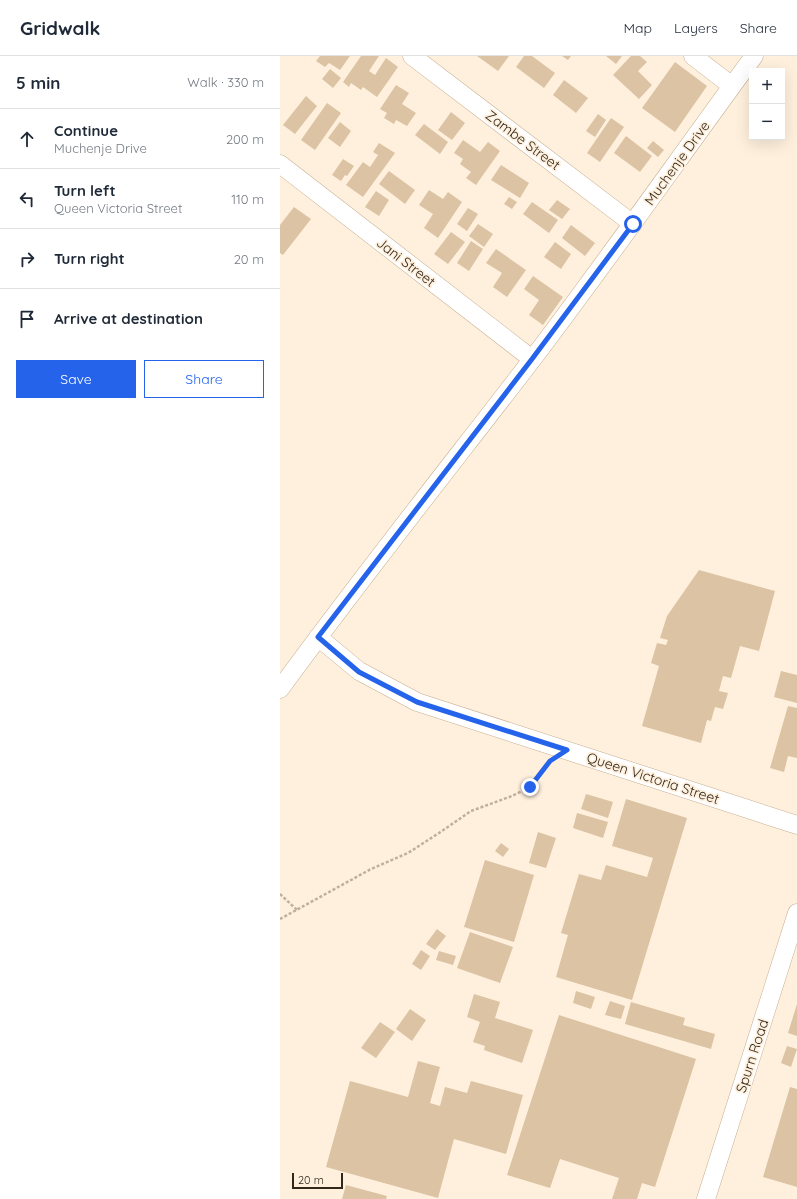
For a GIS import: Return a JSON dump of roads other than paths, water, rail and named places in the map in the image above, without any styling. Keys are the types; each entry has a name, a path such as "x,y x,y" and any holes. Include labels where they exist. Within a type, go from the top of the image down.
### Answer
{"street":[{"name":"Zambe Street","path":"412,56 633,224"},
{"path":"693,56 732,86"},
{"name":"Muchenje Drive","path":"280,689 318,637 532,359 633,224 754,56"},
{"name":"Jani Street","path":"280,164 532,359"},
{"name":"Queen Victoria Street","path":"318,637 359,672 417,702 797,825"},
{"name":"Spurn Road","path":"706,1199 797,913"}]}
